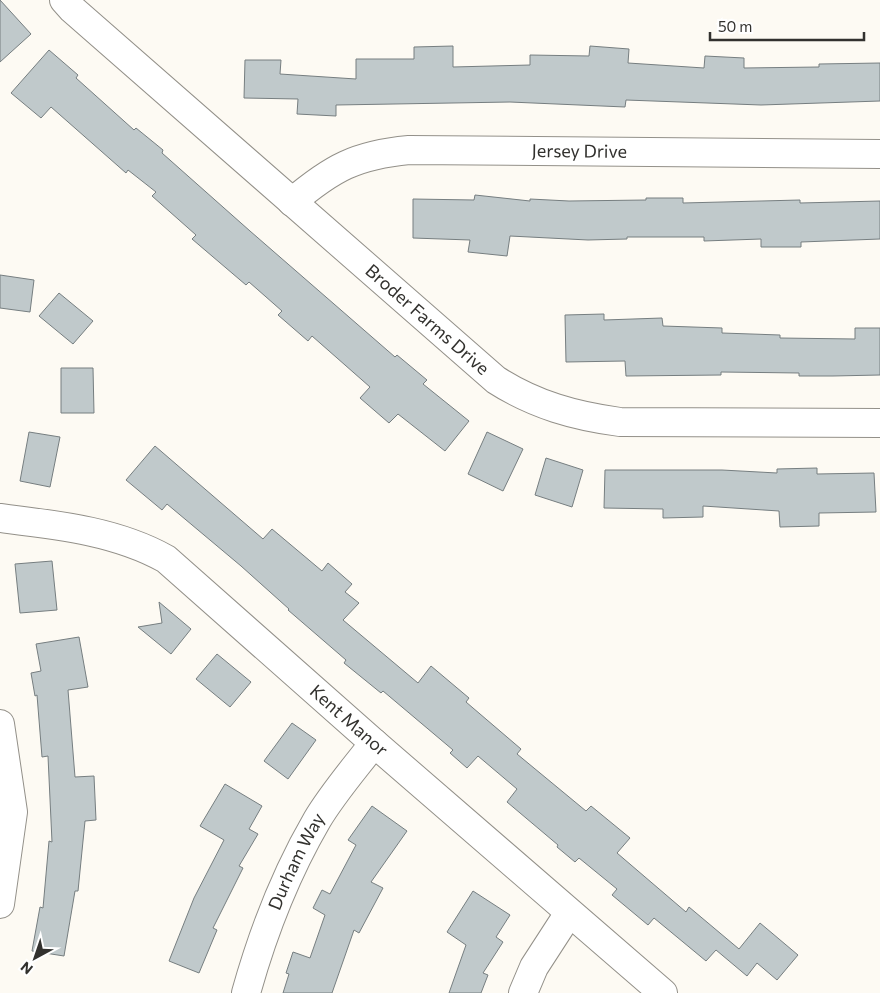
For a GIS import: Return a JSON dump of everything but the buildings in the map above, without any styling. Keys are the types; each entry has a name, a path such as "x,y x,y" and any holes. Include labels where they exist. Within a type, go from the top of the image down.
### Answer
{"street":[{"name":"Broder Farms Drive","path":"64,0 496,380 520,396 584,417 620,422 880,423"},
{"name":"Jersey Drive","path":"292,202 324,175 381,153 399,151 880,154"},
{"name":"Kent Manor","path":"0,518 114,536 144,547 166,559 374,743 663,993"},
{"path":"0,724 13,812 0,904"},
{"name":"Durham Way","path":"246,993 261,941 284,882 318,819 374,743"},
{"path":"523,993 534,967 569,913"}]}
